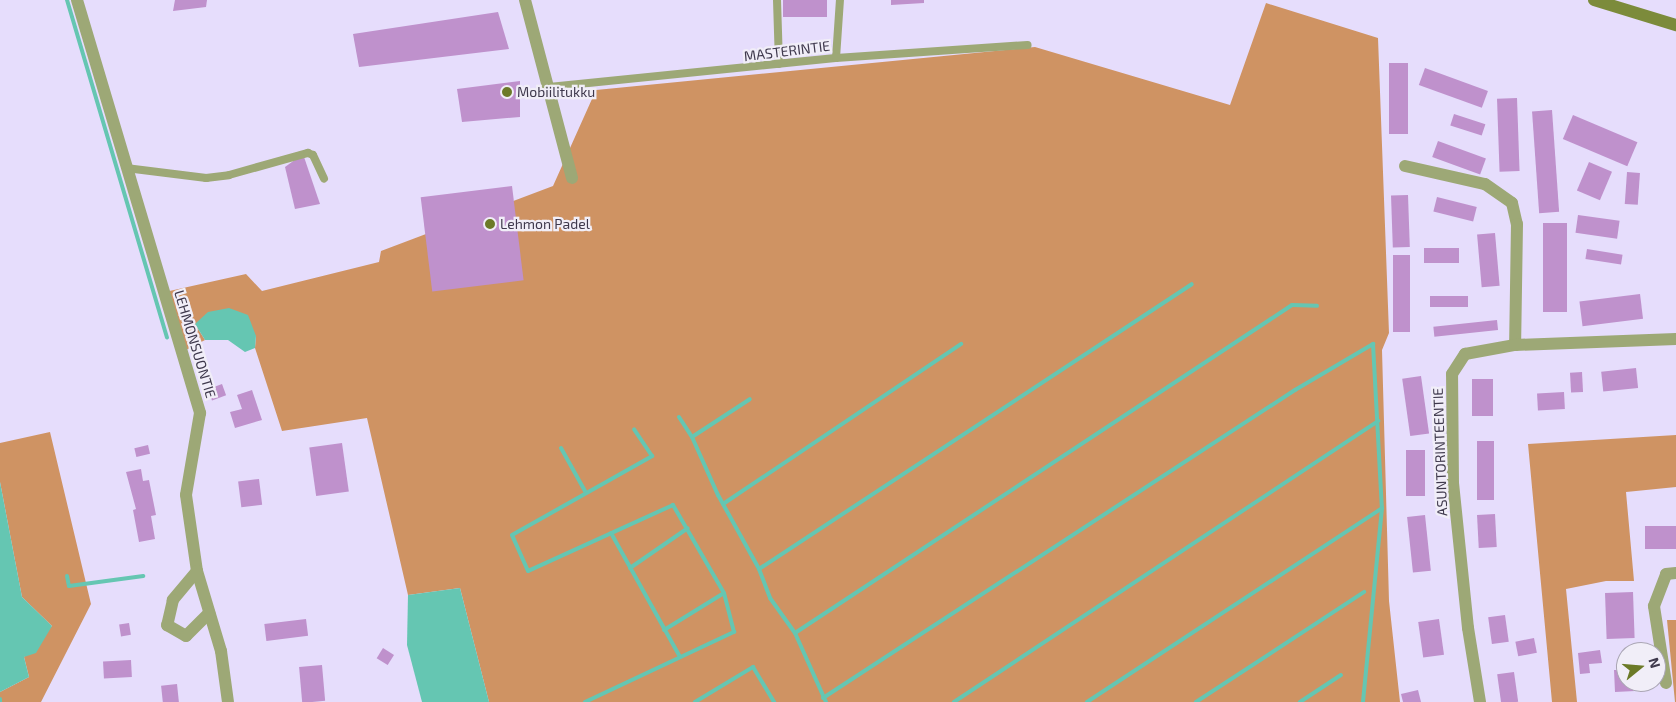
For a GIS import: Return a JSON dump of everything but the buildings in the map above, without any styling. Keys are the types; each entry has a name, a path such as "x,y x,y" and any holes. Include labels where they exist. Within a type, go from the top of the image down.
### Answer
{"street":[{"name":"LEHMONSUONTIE","path":"77,0 200,412 186,495 197,571 221,651 228,702"},
{"path":"525,0 572,178"},
{"path":"1594,0 1676,25"},
{"path":"1404,166 1485,184 1512,203 1517,224 1515,345"},
{"name":"ASUNTORINTEENTIE","path":"1480,702 1468,628 1453,484 1452,374 1466,354 1515,345 1676,340"},
{"path":"197,571 173,600 167,625 186,636 209,614"},
{"path":"1660,642 1654,606 1666,574 1676,573"}],"lane":[{"path":"776,0 779,64"},
{"path":"836,58 840,0"},
{"name":"MASTERINTIE","path":"549,87 836,58 1028,45"},
{"path":"126,168 206,178 229,175 308,153 313,155 324,179"}],"shaded area":[{"path":"1266,3 1378,38 1389,333 1382,350 1389,601 1400,702 489,702 460,588 408,595 367,418 282,431 255,348 256,336 195,324 205,340 184,351 165,292 246,274 262,291 379,262 381,251 553,186 596,90 1035,47 1230,105"},
{"path":"229,308 248,315 256,336 255,348 245,352 228,340 205,340 195,324 208,312"},
{"path":"50,432 91,604 41,702 0,702 0,692 29,677 24,657 52,626 22,597 0,482 0,443"},
{"path":"1676,435 1676,487 1626,492 1634,581 1606,581 1566,589 1577,702 1552,702 1528,444"},
{"path":"0,482 22,597 52,626 36,653 24,657 29,677 0,692"},
{"path":"460,588 489,702 422,702 407,645 408,595"},
{"path":"1667,620 1676,620 1676,702 1675,702"}],"waterway":[{"path":"67,0 167,338"},
{"path":"759,569 1192,284"},
{"path":"795,633 1292,305 1317,306"},
{"path":"723,504 961,344"},
{"path":"823,698 1295,390 1373,344 1382,508 1363,702"},
{"path":"692,437 750,399"},
{"path":"679,417 692,437 718,495 759,569 770,598 795,633 826,702"},
{"path":"954,702 1378,421"},
{"path":"585,702 734,632 724,593 673,505 528,571 512,535 652,456 634,429"},
{"path":"561,448 586,493"},
{"path":"1087,702 1382,508"},
{"path":"630,568 688,528"},
{"path":"611,533 680,657"},
{"path":"67,576 69,586 143,576"},
{"path":"1196,702 1364,592"},
{"path":"664,630 724,593"},
{"path":"695,702 753,667 774,702"},
{"path":"1300,702 1341,675"}],"place":[{"name":"Mobiilitukku","path":"507,92"},
{"name":"Lehmon Padel","path":"490,224"}]}
